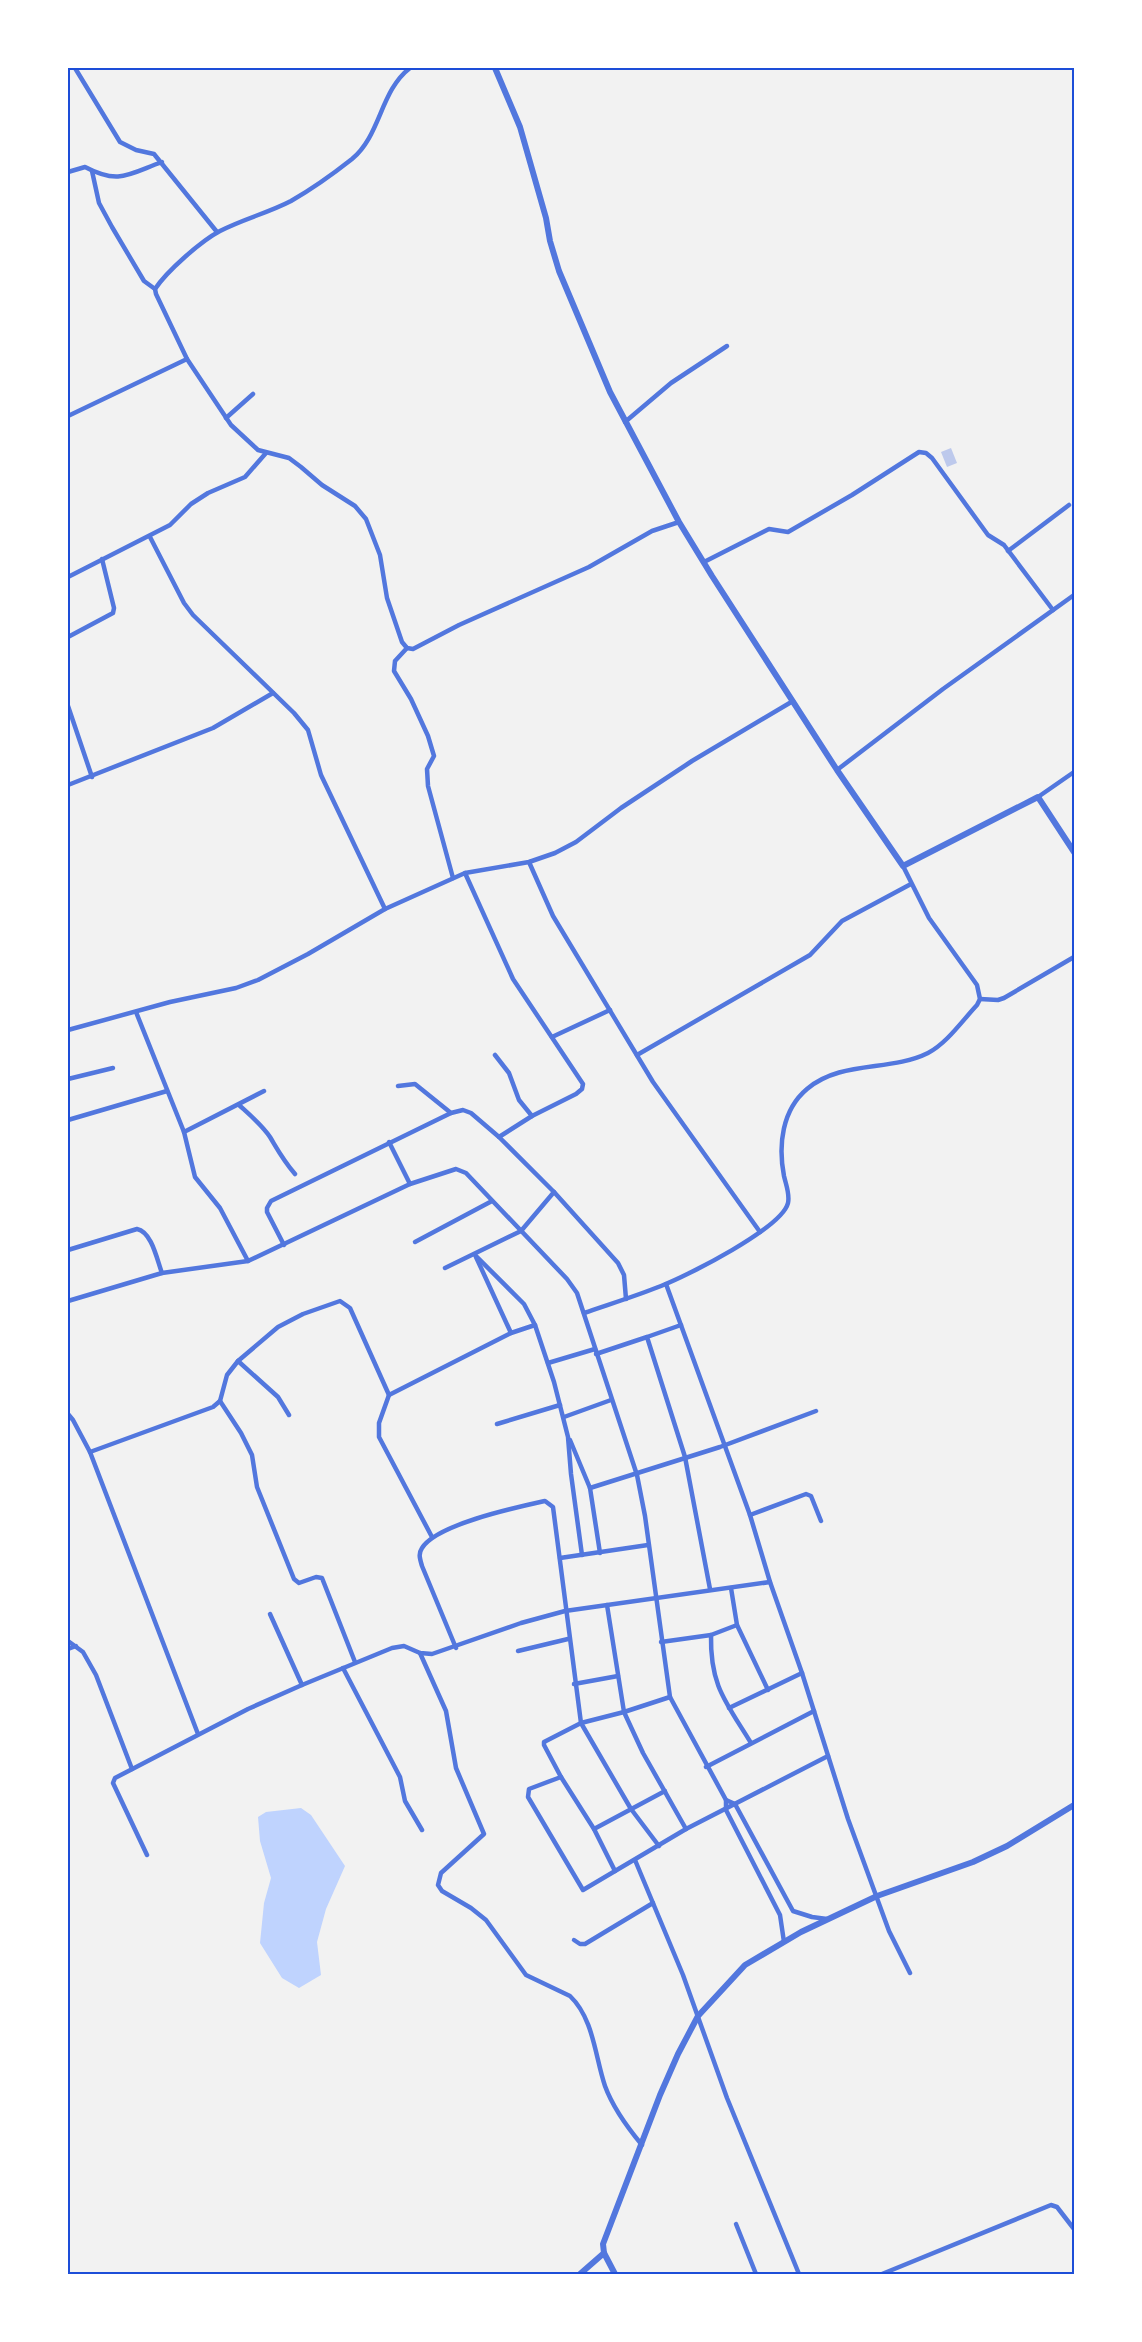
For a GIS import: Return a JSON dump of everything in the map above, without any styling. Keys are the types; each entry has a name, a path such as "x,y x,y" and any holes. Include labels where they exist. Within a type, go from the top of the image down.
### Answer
{"street":[{"path":"75,68 120,142 136,150 149,151 162,162 217,232"},
{"path":"155,289 178,263 217,232 290,202 354,157 375,128 393,85 410,68"},
{"path":"495,68 520,127 546,218 558,271 596,363 625,422 679,522 837,770 903,866 936,930 977,985 980,999 931,1052 910,1059 840,1072 814,1084 801,1095 789,1112 782,1138 788,1204 780,1216 760,1232 716,1260 666,1284 584,1313"},
{"path":"68,172 85,167 102,176 118,177 162,162"},
{"path":"92,171 99,202 112,227 144,281 155,289 163,311 187,359 226,418 250,444 266,453 289,459 322,485 355,506 366,519 380,555 387,597 402,642 407,648 413,649 459,625 589,567 652,531 679,522"},
{"path":"625,422 671,383 727,346"},
{"path":"68,416 187,359"},
{"path":"226,418 253,394"},
{"path":"704,562 770,529 788,532 919,452 926,453 932,458 988,535 1004,545 1053,610"},
{"path":"68,577 170,525 191,504 208,493 245,477 266,453"},
{"path":"1008,551 1069,505"},
{"path":"150,537 184,603 193,615 294,713 308,730 321,775 386,909"},
{"path":"68,637 113,613 114,608 102,559"},
{"path":"837,770 943,688 1074,595"},
{"path":"407,648 395,661 394,671 411,699 428,736 434,756 427,769 428,786 453,878"},
{"path":"68,785 213,728 273,693"},
{"path":"68,1030 170,1002 236,988 258,980 386,909 453,878 465,873 529,862 555,853 576,842 658,784 793,701"},
{"path":"68,706 92,777"},
{"path":"903,866 1038,797 1074,772"},
{"path":"1038,797 1074,852"},
{"path":"529,862 553,916 637,1055 687,1133 760,1232"},
{"path":"465,873 513,979 582,1081 583,1087 576,1094 532,1116 499,1137"},
{"path":"637,1055 810,955 842,921 911,884"},
{"path":"980,999 1004,998 1074,957"},
{"path":"552,1037 610,1010"},
{"path":"136,1012 184,1132 195,1177 220,1208 248,1261"},
{"path":"495,1055 509,1073 519,1100 532,1116"},
{"path":"68,1079 113,1068"},
{"path":"398,1086 415,1084 451,1113"},
{"path":"68,1120 167,1091"},
{"path":"184,1132 264,1091"},
{"path":"239,1105 256,1120 269,1137 279,1156 295,1174"},
{"path":"284,1245 267,1212 271,1201 388,1142 451,1113 467,1110 499,1137 554,1192 618,1263 624,1275 626,1299"},
{"path":"388,1142 410,1184"},
{"path":"68,1301 162,1273 248,1261 410,1184 456,1169 461,1170 573,1286 637,1475 645,1516 670,1697 706,1767 726,1800 726,1810 780,1916 784,1942"},
{"path":"445,1268 521,1231 554,1192"},
{"path":"415,1242 492,1201"},
{"path":"68,1250 137,1229 142,1230 148,1236 162,1273"},
{"path":"475,1255 524,1304 536,1325 564,1417 582,1555"},
{"path":"475,1255 511,1333"},
{"path":"666,1284 750,1515 828,1756 889,1931 910,1973"},
{"path":"90,1452 206,1411 220,1401 227,1375 238,1361 278,1327 303,1314 340,1301 350,1308 389,1395"},
{"path":"432,1538 379,1437 379,1423 389,1395 511,1333 536,1325"},
{"path":"548,1363 647,1337 681,1325"},
{"path":"647,1337 685,1457 710,1590"},
{"path":"238,1361 278,1397 289,1415"},
{"path":"564,1417 611,1400"},
{"path":"220,1401 252,1455 257,1487 294,1579 298,1583 316,1577 322,1578 355,1662"},
{"path":"498,1424 560,1405"},
{"path":"590,1488 637,1475 816,1411"},
{"path":"68,1414 74,1420 90,1452 198,1734"},
{"path":"568,1437 590,1488 600,1553"},
{"path":"750,1515 806,1494 811,1496 821,1521"},
{"path":"456,1648 420,1558 421,1549 432,1538 495,1512 545,1501 553,1507 568,1639 581,1723 631,1809 659,1846"},
{"path":"560,1558 648,1545"},
{"path":"147,1856 113,1783 115,1778 198,1734 302,1684 399,1646 420,1653 432,1654 456,1648 521,1623 566,1611 770,1582"},
{"path":"731,1588 737,1625 768,1690"},
{"path":"607,1605 624,1712 643,1753 686,1829"},
{"path":"270,1614 302,1684"},
{"path":"662,1642 711,1635 737,1625"},
{"path":"711,1635 714,1678 729,1708 751,1743"},
{"path":"518,1651 568,1639"},
{"path":"68,1641 83,1652 96,1675 132,1769"},
{"path":"68,1649 76,1646"},
{"path":"420,1653 446,1711 456,1768 484,1834 441,1872 438,1885 442,1891 486,1920 526,1975 570,1996 575,2001 585,2019 609,2094 624,2122 642,2145"},
{"path":"343,1668 400,1777 405,1801 422,1830"},
{"path":"729,1708 802,1673"},
{"path":"574,1684 618,1676"},
{"path":"615,1870 594,1829 561,1777 544,1742 581,1723 670,1697"},
{"path":"706,1767 814,1712"},
{"path":"561,1777 529,1789 528,1797 583,1890 686,1829 828,1756"},
{"path":"594,1829 665,1791"},
{"path":"726,1800 735,1804 791,1908 812,1917 831,1920"},
{"path":"615,2274 604,2253 604,2241 660,2095 698,2016 745,1965 784,1942 877,1896 973,1862 1007,1846 1074,1805"},
{"path":"635,1860 683,1975 727,2098 799,2274"},
{"path":"574,1940 580,1944 586,1943 653,1903"},
{"path":"780,1916 791,1908"},
{"path":"882,2274 1051,2205 1072,2219 1074,2229"},
{"path":"736,2224 756,2274"},
{"path":"580,2274 604,2253"},
{"path":"896,2267 900,2274"}],"water":[{"path":"301,1808 311,1815 345,1866 326,1909 317,1942 321,1975 299,1988 282,1978 260,1943 264,1903 271,1878 260,1841 258,1817 266,1812"}],"building":[{"path":"951,448 957,463 947,467 941,452"}]}
